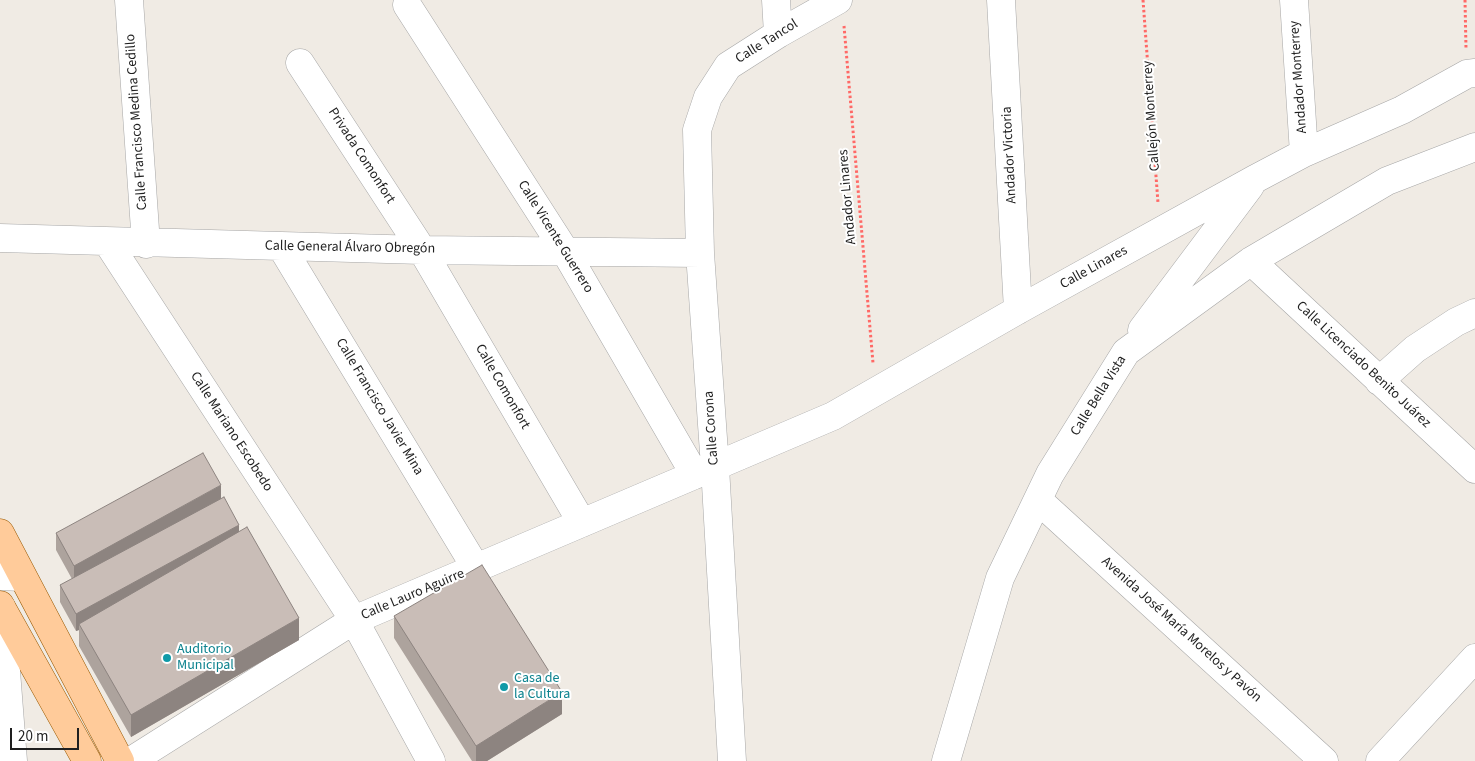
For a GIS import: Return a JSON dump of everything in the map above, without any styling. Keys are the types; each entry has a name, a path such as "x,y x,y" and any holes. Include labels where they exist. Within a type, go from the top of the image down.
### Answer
{"main road":[{"path":"0,533 11,577 120,761"},
{"path":"1,606 87,761"}],"street":[{"name":"Calle Francisco Medina Cedillo","path":"129,0 146,244"},
{"path":"776,0 778,34"},
{"name":"Andador Victoria","path":"1001,0 1018,310"},
{"name":"Andador Monterrey","path":"1294,0 1304,153"},
{"name":"Calle Vicente Guerrero","path":"407,5 705,471"},
{"name":"Calle Tancol","path":"708,97 728,66 778,34 841,10"},
{"name":"Privada Comonfort","path":"300,63 422,250"},
{"name":"Calle Linares","path":"705,471 833,416 1018,310 1255,179 1304,153 1402,110 1471,74"},
{"name":"Calle Corona","path":"708,97 697,130 705,471 732,761"},
{"name":"Calle Bella Vista","path":"946,761 1000,578 1050,474 1126,352 1251,261 1387,181 1475,147"},
{"path":"1126,352 1255,179"},
{"name":"Calle General Álvaro Obregón","path":"0,238 108,243 422,250 700,253"},
{"name":"Calle Mariano Escobedo","path":"108,243 354,620 431,761"},
{"name":"Calle Francisco Javier Mina","path":"281,246 476,568"},
{"name":"Calle Comonfort","path":"422,250 582,523"},
{"name":"Calle Licenciado Benito Juárez","path":"1251,261 1475,469"},
{"path":"1380,381 1415,348 1456,322 1475,313"},
{"name":"Calle Lauro Aguirre","path":"131,761 354,620 705,471"},
{"name":"Avenida José María Morelos y Pavón","path":"1038,500 1324,761"},
{"path":"1,606 13,761"},
{"path":"1380,761 1475,658"}],"path":[{"name":"Callejón Monterrey","path":"1143,0 1160,231"},
{"path":"1465,0 1471,74"},
{"name":"Andador Linares","path":"841,10 876,391"}],"building":[{"path":"203,453 221,485 74,566 56,533"},
{"path":"224,497 239,525 76,614 60,585"},
{"path":"247,527 299,618 131,715 79,624"},
{"path":"482,565 562,692 476,746 394,616"}],"place":[{"name":"Auditorio Municipal","path":"167,658"},
{"name":"Casa de la Cultura","path":"504,687"}]}
